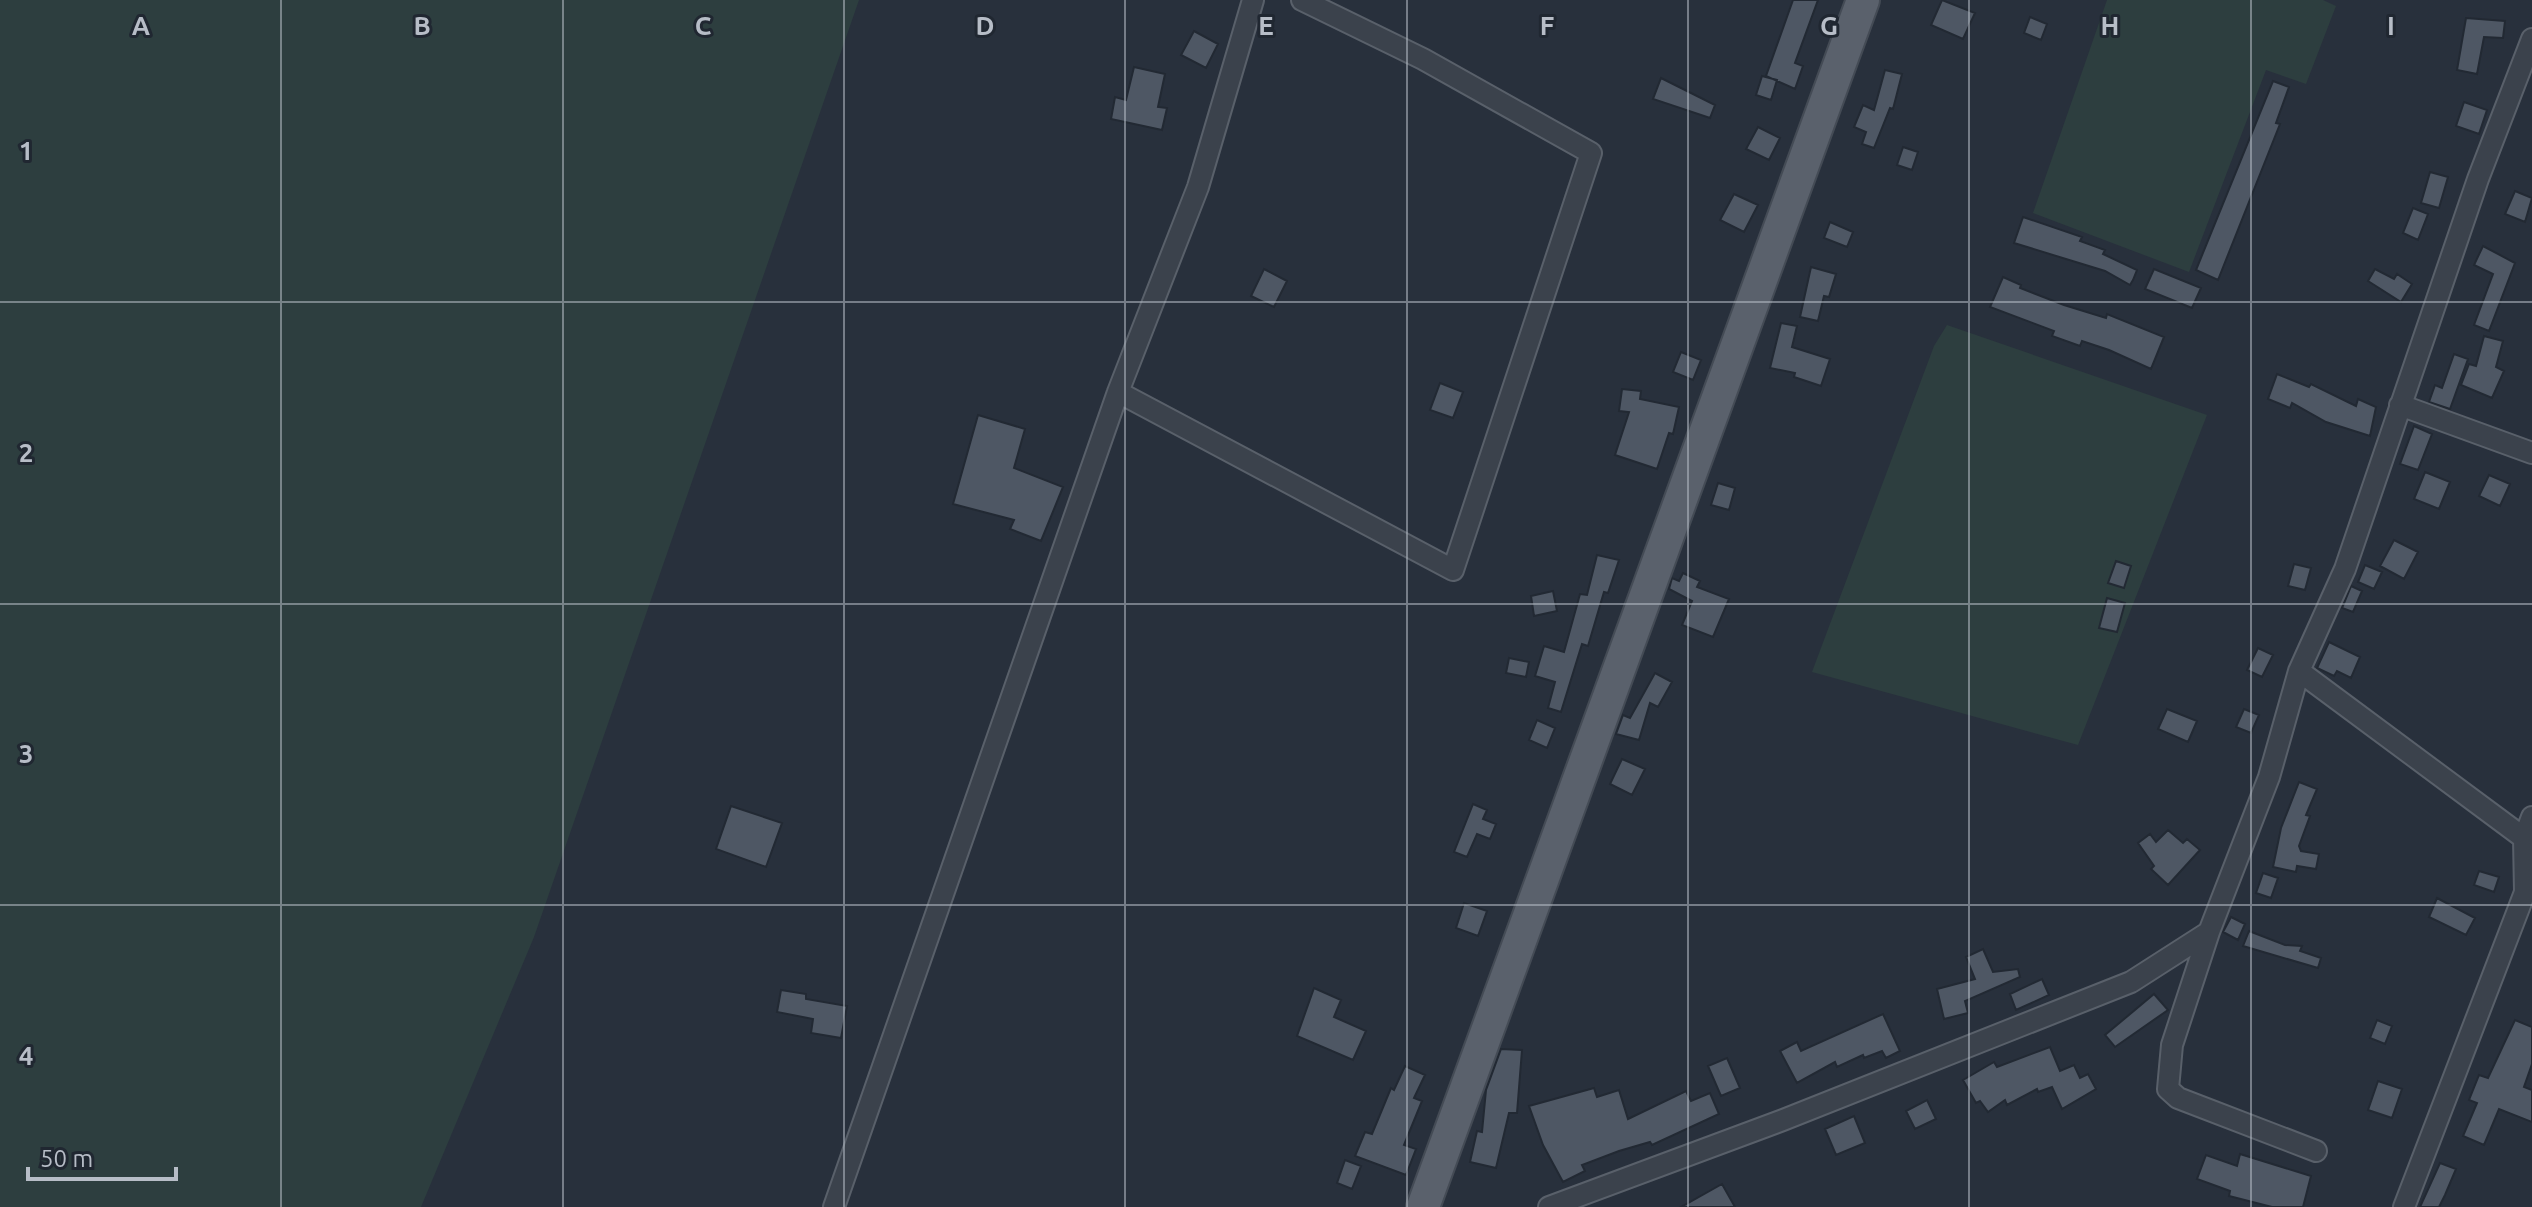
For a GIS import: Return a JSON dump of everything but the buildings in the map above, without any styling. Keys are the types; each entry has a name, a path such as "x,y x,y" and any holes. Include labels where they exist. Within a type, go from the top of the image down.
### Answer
{"main road":[{"path":"1423,1207 1863,0"}],"street":[{"path":"834,1207 1118,392 1198,187 1253,0"},
{"path":"1118,392 1453,570 1591,153 1423,59 1302,0"},
{"path":"2316,1151 2178,1098 2168,1089 2172,1045 2209,932 2269,777 2299,671 2345,569 2478,179 2532,39"},
{"path":"2400,405 2532,453"},
{"path":"2299,671 2524,838"},
{"path":"2404,1207 2525,892 2524,838 2532,817"},
{"path":"1549,1207 1811,1109 2131,982 2209,932"}],"shaded area":[{"path":"0,0 859,0 534,937 421,1207 0,1207"},
{"path":"2107,0 2323,0 2336,6 2306,84 2266,70 2189,272 2033,213"},
{"path":"1947,325 2207,415 2078,745 1812,672 1934,346"}]}
